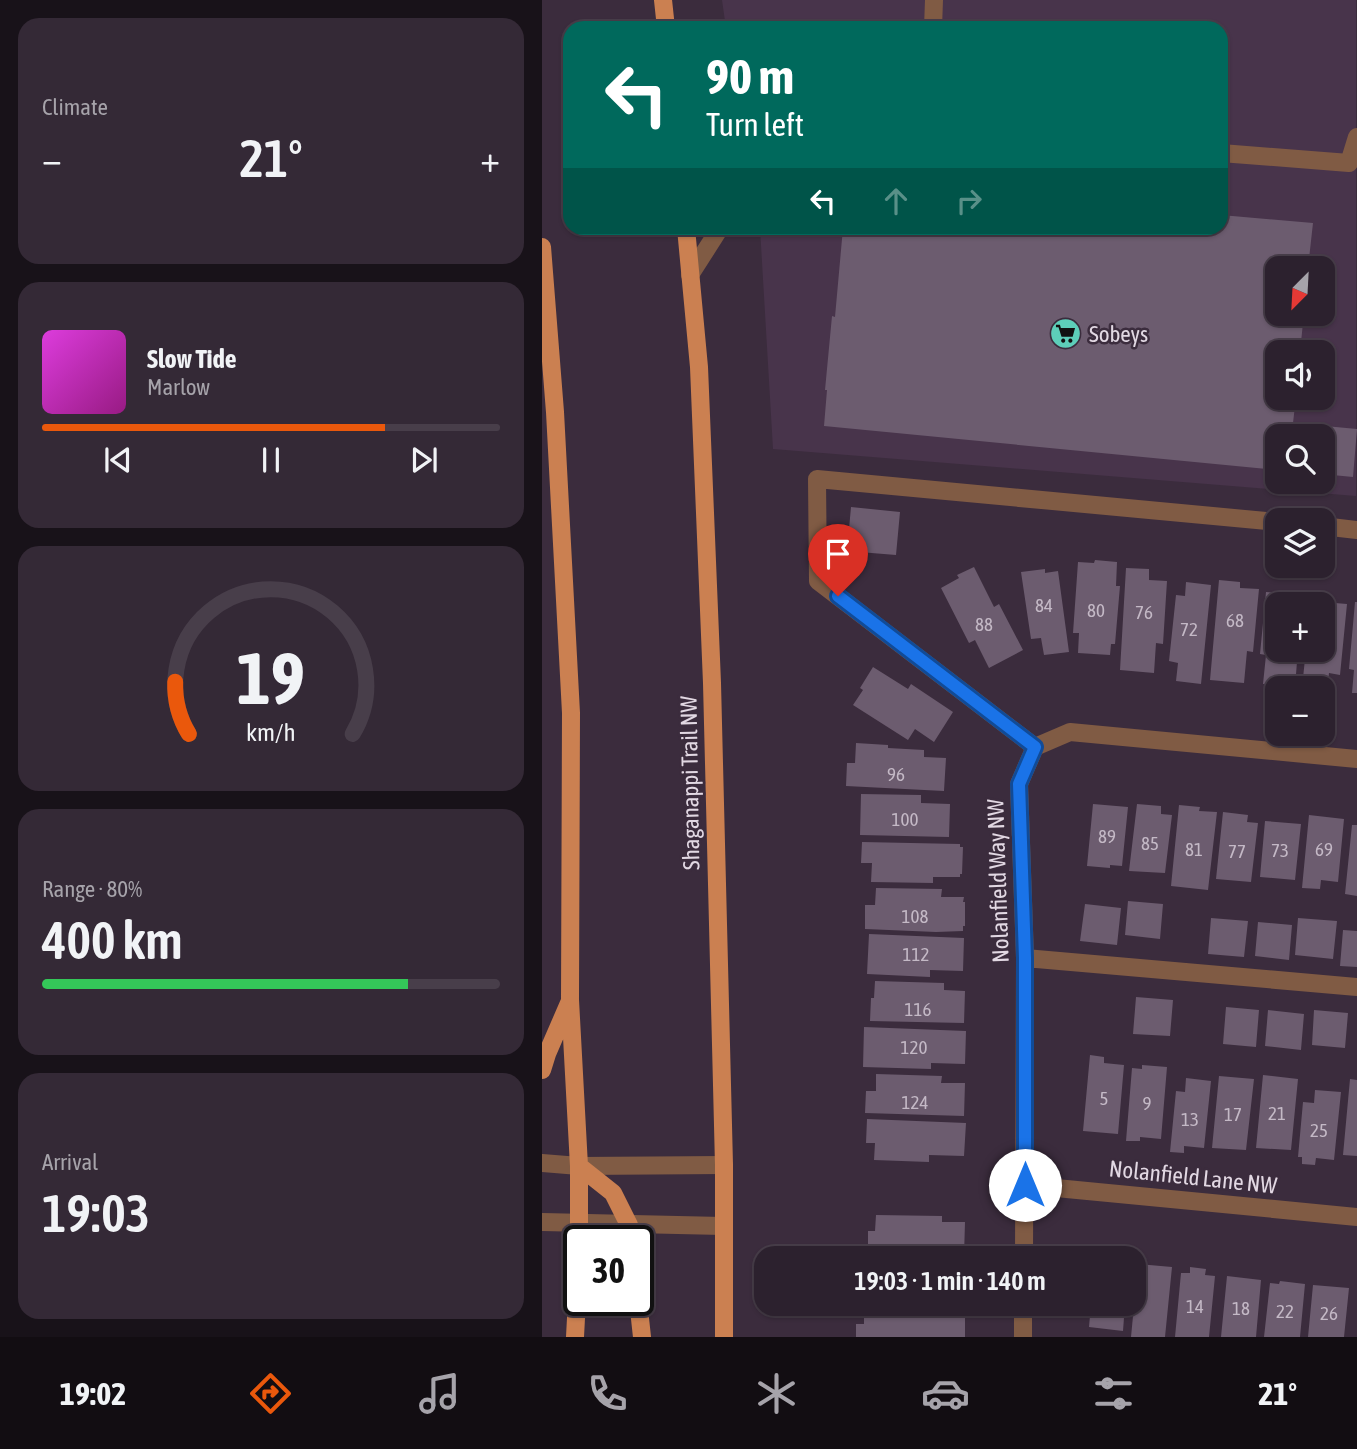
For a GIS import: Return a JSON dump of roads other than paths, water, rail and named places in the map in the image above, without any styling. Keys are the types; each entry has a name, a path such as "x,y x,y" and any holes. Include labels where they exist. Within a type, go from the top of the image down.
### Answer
{"main road":[{"path":"663,0 665,21"},
{"name":"Shaganappi Trail NW","path":"687,235 699,367 709,618 724,1166 724,1337"},
{"path":"542,247 555,412 571,713 570,1000 580,1225"},
{"path":"542,1070 570,1000"},
{"path":"579,1166 613,1193 627,1225"},
{"path":"575,1337 576,1316"},
{"path":"640,1316 642,1337"}],"street":[{"path":"933,21 934,0"},
{"path":"1228,154 1349,163 1356,137"},
{"path":"690,275 716,235"},
{"path":"1265,521 817,480 818,581 1035,747 1070,732 1356,759"},
{"path":"1335,528 1356,530"},
{"name":"Nolanfield Way NW","path":"1024,1246 1025,958 1019,784 1035,747"},
{"path":"1025,958 1356,987"},
{"path":"542,1163 579,1166 724,1166"},
{"name":"Nolanfield Lane NW","path":"1025,1185 1356,1217"},
{"path":"542,1222 580,1222 594,1225"},
{"path":"654,1231 723,1226"},
{"path":"1023,1316 1023,1337"}],"place":[{"name":"Sobeys","path":"1066,334"}]}
